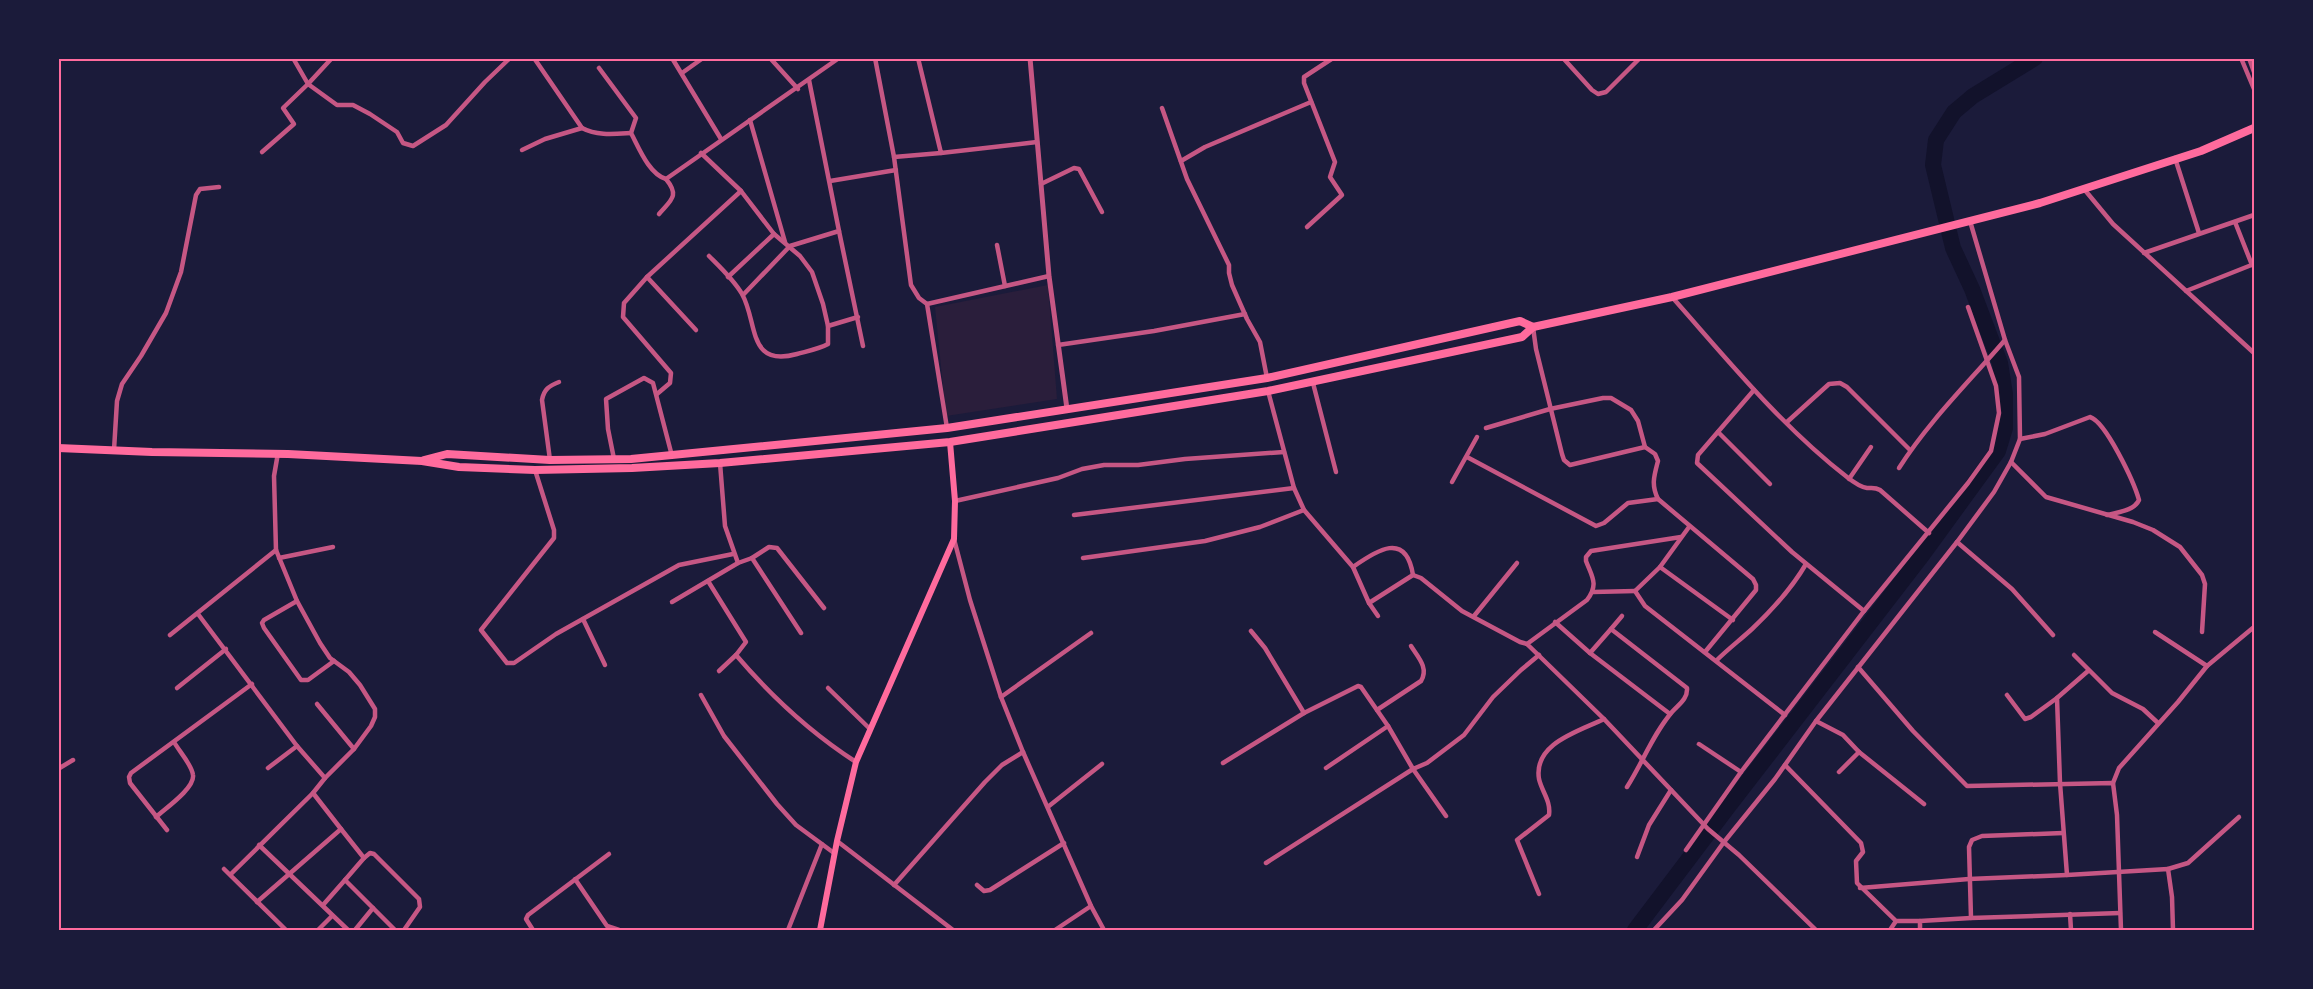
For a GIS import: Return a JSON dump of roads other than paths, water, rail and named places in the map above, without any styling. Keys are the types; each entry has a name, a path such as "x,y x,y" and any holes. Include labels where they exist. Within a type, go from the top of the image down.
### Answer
{"highway":[{"path":"58,448 278,453 422,461 459,467 535,470 720,463 950,442 1313,383 1522,337 1533,327 1672,297 2040,203 2201,151 2254,128"},
{"path":"422,461 447,454 550,460 672,456 946,428 1268,378 1520,321 1533,327"}],"main road":[{"path":"820,930 834,853 856,762 954,539 955,501 950,442"}],"street":[{"path":"293,58 308,84 337,105 353,105 370,114 397,132 404,143 413,146 446,125 510,58"},
{"path":"262,152 294,124 283,108 332,58"},
{"path":"534,58 582,128"},
{"path":"672,58 721,139"},
{"path":"682,73 703,58"},
{"path":"770,58 798,89"},
{"path":"666,179 721,139 798,89 839,58"},
{"path":"874,58 894,157 911,285 919,298 927,304 946,428"},
{"path":"918,58 941,153"},
{"path":"1030,58 1049,276 1067,409"},
{"path":"1307,227 1341,195 1331,180 1330,175 1335,162 1304,83 1304,77 1333,58"},
{"path":"1563,58 1598,94 1606,92 1616,84 1640,58"},
{"path":"2241,58 2254,89"},
{"path":"2249,58 2254,72"},
{"path":"599,68 636,118 631,134 652,169 659,177 666,179 673,188 674,194 659,214"},
{"path":"809,80 863,346"},
{"path":"1181,161 1205,147 1311,102"},
{"path":"1162,108 1193,194 1229,265 1229,278 1260,342 1268,378"},
{"path":"750,120 788,244"},
{"path":"522,150 545,139 582,128 600,134 631,134"},
{"path":"894,157 1037,142"},
{"path":"701,153 741,191 774,234 800,256 816,280 830,341 823,346 787,357 773,357 765,352 752,328 743,295 709,256"},
{"path":"2175,159 2199,233"},
{"path":"1041,184 1074,168 1079,169 1102,212"},
{"path":"830,181 896,170"},
{"path":"114,450 117,401 122,384 166,313 181,273 196,195 200,189 219,187"},
{"path":"2084,189 2104,216 2254,353"},
{"path":"657,394 670,383 671,373 623,317 624,303 647,277 741,191"},
{"path":"2144,253 2254,215"},
{"path":"1654,930 1682,900 1722,841 1785,765 1816,721 1958,542 1994,492 2011,462 2020,439 2019,377 2005,340 1968,221"},
{"path":"2186,291 2253,264 2235,222"},
{"path":"743,295 788,244 839,231"},
{"path":"728,277 774,234"},
{"path":"997,245 1005,286"},
{"path":"927,304 1049,276"},
{"path":"647,277 696,330"},
{"path":"1672,297 1754,390 1849,479 1862,486 1876,488 1929,532"},
{"path":"1686,850 1741,772 1864,611 1968,483 1990,451 1999,413 1996,386 1968,307"},
{"path":"1058,345 1154,331 1245,314"},
{"path":"828,326 858,317"},
{"path":"1533,327 1536,349 1564,460 1570,465 1645,447"},
{"path":"1899,468 1910,450 1961,387 1993,356 2005,340"},
{"path":"614,459 608,429 606,399 644,378 653,383 657,394 672,456"},
{"path":"550,460 542,400 549,387 559,382"},
{"path":"1313,383 1336,472"},
{"path":"1787,422 1828,384 1840,383 1847,387 1910,450"},
{"path":"1754,390 1698,456 1699,465 1806,564 1864,611"},
{"path":"1268,391 1294,488 1304,510 1353,567 1369,603 1378,616"},
{"path":"1486,428 1550,409 1604,398 1621,402 1631,410 1638,421 1645,447 1655,454 1658,461 1653,480 1653,490 1658,499 1753,579 1756,585 1756,590 1705,652"},
{"path":"2020,439 2045,434 2090,417 2098,420 2117,451 2139,500 2136,506 2128,510 2107,515"},
{"path":"1718,432 1770,484"},
{"path":"1452,482 1477,437"},
{"path":"1849,479 1871,447"},
{"path":"955,501 1058,478 1082,469 1104,465 1138,465 1185,459 1284,452"},
{"path":"231,874 313,793 354,748 375,717 375,709 349,672 334,661 320,643 297,601 276,550 274,476 278,453"},
{"path":"1467,457 1596,526 1604,523 1628,503 1658,499"},
{"path":"2011,462 2046,497 2153,530 2180,547 2202,574 2205,584 2202,632"},
{"path":"720,463 725,526 738,564"},
{"path":"535,470 554,530 554,538 481,630 505,661 511,664 583,619 679,565 733,554"},
{"path":"1074,515 1294,488"},
{"path":"1083,558 1205,541 1260,527 1304,510"},
{"path":"1593,592 1635,591 1660,567 1689,527"},
{"path":"1527,644 1587,600 1593,592 1595,585 1586,561 1591,551 1681,537"},
{"path":"954,539 970,600 1001,697 1091,906 1104,930"},
{"path":"1958,542 2012,589 2053,636"},
{"path":"279,558 333,547"},
{"path":"672,602 769,547 777,548 824,608"},
{"path":"1353,567 1378,551 1392,547 1397,548 1411,563 1413,575"},
{"path":"170,635 276,550"},
{"path":"752,558 801,633"},
{"path":"1474,616 1517,563"},
{"path":"1717,660 1729,647 1754,628 1782,597 1806,564"},
{"path":"1660,567 1732,620"},
{"path":"1413,575 1421,578 1448,601 1527,644 1604,719 1708,830 1816,930"},
{"path":"1369,603 1413,575"},
{"path":"708,581 746,639 745,645 719,671"},
{"path":"1635,591 1645,606 1785,715"},
{"path":"297,601 264,620 262,623 264,628 301,680 308,680 334,661"},
{"path":"198,614 297,746 325,778"},
{"path":"1590,653 1622,616"},
{"path":"583,619 605,665"},
{"path":"1555,622 1590,653 1670,714"},
{"path":"2121,930 2120,872 2113,783 2120,768 2207,666 2254,627"},
{"path":"1611,629 1685,686 1687,691 1686,697 1670,714 1653,740 1628,787"},
{"path":"1251,631 1265,648 1304,713"},
{"path":"2155,632 2207,666"},
{"path":"1001,697 1091,633"},
{"path":"1377,710 1421,681 1425,675 1425,668 1411,646"},
{"path":"177,688 226,650"},
{"path":"736,655 762,687 826,742 856,762"},
{"path":"1266,863 1413,769 1427,763 1464,735 1493,697 1539,655"},
{"path":"2074,655 2112,693 2143,709 2158,723"},
{"path":"1858,667 1913,731 1967,786 2113,783"},
{"path":"2007,695 2025,719 2057,698 2088,671"},
{"path":"167,830 130,783 129,777 252,684"},
{"path":"1223,763 1304,713 1358,686 1388,726 1413,769 1446,816"},
{"path":"828,687 870,729"},
{"path":"701,695 724,736 777,804 796,825 834,853"},
{"path":"2057,698 2067,875"},
{"path":"317,704 354,748"},
{"path":"1539,894 1517,844 1521,836 1549,815 1550,807 1539,778 1540,763 1553,744 1604,719"},
{"path":"1816,721 1842,735 1859,752 1924,804"},
{"path":"1326,768 1388,726"},
{"path":"156,817 184,793 193,780 194,773 174,742"},
{"path":"1700,744 1741,772"},
{"path":"268,768 297,746"},
{"path":"894,885 985,782 1002,765 1023,752"},
{"path":"1839,772 1859,752"},
{"path":"58,769 73,760"},
{"path":"1048,806 1102,764"},
{"path":"1785,765 1861,843 1863,852 1856,861 1856,879 1860,888 1896,921 2120,913"},
{"path":"1637,857 1649,825 1671,790"},
{"path":"313,793 364,858"},
{"path":"1860,888 1969,879 2168,869 2188,863 2239,817"},
{"path":"257,903 341,829"},
{"path":"1971,918 1969,843 1972,840 1982,836 2063,833"},
{"path":"837,841 953,930"},
{"path":"978,885 984,891 990,890 1064,843"},
{"path":"788,930 822,844"},
{"path":"259,845 348,930"},
{"path":"323,905 364,858 370,853 374,854 419,899 420,907 404,930"},
{"path":"533,930 528,923 528,915 609,854"},
{"path":"224,869 286,930"},
{"path":"2168,869 2173,930"},
{"path":"575,879 607,926 619,930"},
{"path":"345,880 395,930"},
{"path":"1055,930 1091,906"},
{"path":"356,930 373,908"},
{"path":"2070,914 2071,930"},
{"path":"318,930 332,916"},
{"path":"1890,930 1896,921"},
{"path":"1920,921 1920,930"}],"waterway":[{"path":"1635,930 1923,554 1998,451 2005,428 2005,394 2000,363 1972,289 1953,248 1933,165 1936,140 1954,112 1973,96 2035,58"}]}
